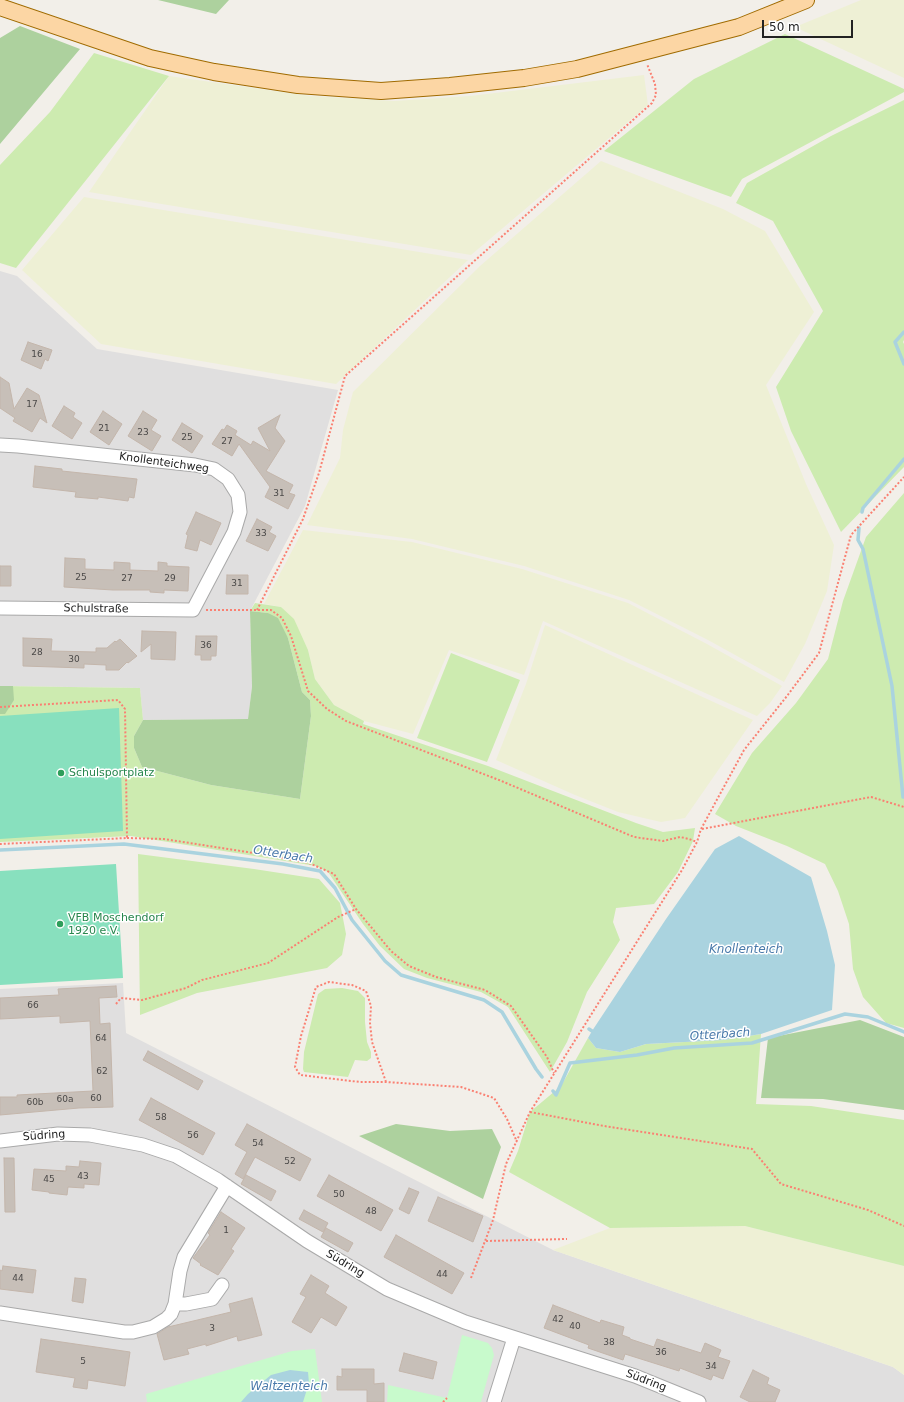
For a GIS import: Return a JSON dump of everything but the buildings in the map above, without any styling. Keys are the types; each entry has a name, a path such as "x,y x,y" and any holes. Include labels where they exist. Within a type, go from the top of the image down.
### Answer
{"main road":[{"path":"0,7 150,58 214,72 298,85 381,91 450,86 524,78 577,69 739,27 806,0"}],"street":[{"name":"Knollenteichweg","path":"0,445 196,465 214,469 228,479 238,495 240,512 234,532 193,610"},
{"name":"Schulstraße","path":"0,608 193,610"},
{"name":"Südring","path":"0,1141 58,1134 90,1135 144,1145 176,1156 227,1186 307,1241 387,1289 465,1322 635,1376 699,1402"},
{"path":"0,1313 133,1332 153,1327 171,1314 175,1304 180,1271 184,1257 227,1186"},
{"path":"175,1304 186,1304 212,1299 222,1285"},
{"path":"494,1402 514,1338"}],"path":[{"path":"257,610 303,518 318,472 345,376 652,103 656,95 655,84 643,52"},
{"path":"471,1278 493,1220 506,1164 530,1112 649,924 697,842 701,829 744,750 819,653 851,535 904,477"},
{"path":"193,610 271,610 282,618 291,636 308,690 327,709 346,721 499,780 634,837 663,841 680,837 697,842"},
{"path":"0,707 118,700 125,709 127,838"},
{"path":"701,829 870,798 904,807"},
{"path":"0,844 127,838 164,839 309,863 334,874 356,909 391,951 409,966 436,977 485,990 511,1006 547,1057 554,1074"},
{"path":"116,1004 121,998 142,1000 186,988 202,980 268,963 338,917 356,909"},
{"path":"386,1082 372,1042 370,1023 371,1006 366,991 352,985 329,982 316,987 301,1036 295,1067 300,1075 360,1082 386,1082 461,1087 494,1098 507,1119 517,1142"},
{"path":"530,1112 604,1126 752,1149 781,1184 868,1210 904,1226"},
{"path":"486,1241 567,1239"}],"shaded area":[{"path":"0,271 17,276 97,349 338,390 305,506 250,611 252,687 248,719 143,720 140,688 0,686"},
{"path":"123,983 126,1033 553,1250 893,1367 904,1375 904,1402 0,1402 0,989"}],"green space":[{"path":"158,0 229,0 216,14"},
{"path":"861,0 904,0 904,78 795,27"},
{"path":"20,26 80,49 0,144 0,38"},
{"path":"785,34 904,89 904,92 742,179 731,197 604,151 694,79"},
{"path":"94,53 169,76 16,268 0,263 0,165 50,112"},
{"path":"644,75 648,105 471,255 89,192 169,76 310,96 394,101 470,96"},
{"path":"904,100 904,467 841,532 791,431 776,387 823,311 773,221 736,203 747,183 831,136"},
{"path":"601,161 723,209 765,231 814,312 766,385 806,484 834,545 827,591 805,644 784,682 708,640 629,600 524,566 412,539 307,525 340,458 343,430 353,392 480,266"},
{"path":"84,197 468,260 336,384 101,344 22,270"},
{"path":"904,493 904,1028 886,1023 863,997 853,969 849,924 838,891 825,864 787,846 736,826 715,814 752,753 796,703 828,659 843,601 866,537"},
{"path":"303,530 412,542 522,569 628,603 707,644 782,686 770,703 757,716 543,621 524,675 449,650 413,734 364,721 334,705 315,679 308,650 281,607 264,604"},
{"path":"255,603 281,607 294,619 308,650 315,679 334,705 364,721 363,724 488,766 663,832 695,828 693,841 678,872 654,904 616,908 613,922 620,940 587,992 567,1042 550,1072 508,1007 481,992 427,978 404,969 380,946 363,924 328,872 316,866 131,836 0,842 0,686 140,688 143,720 134,736 134,748 142,767 211,785 300,799 311,716 310,700 302,692 288,638 268,613 250,611"},
{"path":"250,611 268,613 278,618 288,638 302,692 310,700 311,716 300,799 211,785 142,767 134,748 134,736 143,720 248,719 252,687"},
{"path":"545,625 753,720 685,818 661,822 618,812 575,795 496,760 526,684"},
{"path":"451,653 520,680 487,762 417,738"},
{"path":"0,686 13,686 14,700 5,714 0,714"},
{"name":"Schulsportplatz","path":"119,708 123,831 0,839 0,716"},
{"path":"138,854 319,879 340,903 346,934 342,955 327,968 197,993 140,1015"},
{"name":"VFB Moschendorf 1920 e.V.","path":"116,864 123,978 0,985 0,871"},
{"path":"342,988 358,991 365,998 367,1042 371,1052 371,1058 367,1061 355,1060 348,1077 304,1072 304,1052 318,994 325,989"},
{"path":"860,1020 904,1037 904,1110 823,1099 761,1098 768,1038"},
{"path":"761,1034 756,1104 811,1106 904,1120 904,1266 745,1226 610,1228 509,1172 518,1151 530,1112 561,1086 588,1038 596,1048 620,1052 646,1044 724,1040"},
{"path":"396,1124 450,1131 492,1129 501,1147 483,1199 359,1136"},
{"path":"745,1226 904,1266 904,1375 893,1367 553,1250 610,1228"},
{"path":"462,1335 488,1343 492,1348 494,1355 481,1402 387,1402 388,1385 447,1398"},
{"path":"315,1349 322,1402 147,1402 146,1394 292,1351"}],"water":[{"name":"Knollenteich","path":"739,836 811,877 827,931 835,965 832,1010 761,1034 724,1040 646,1044 620,1052 596,1048 588,1038 666,919 715,849"},
{"name":"Waltzenteich","path":"290,1370 308,1372 309,1383 303,1402 241,1402 248,1394 271,1375"}],"waterway":[{"path":"904,332 895,342 904,364"},
{"path":"862,512 863,508 904,459"},
{"path":"859,528 858,540 863,549 892,686 903,797"},
{"name":"Otterbach","path":"0,850 124,844 283,864 320,871 335,888 352,920 385,961 401,975 484,1000 502,1012 542,1077"},
{"name":"Otterbach","path":"553,1091 556,1095 570,1063 637,1055 674,1048 752,1043 845,1014 868,1017 904,1032"}],"place":[{"name":"Schulsportplatz","path":"61,773"},
{"name":"VFB Moschendorf 1920 e.V.","path":"60,924"}]}
